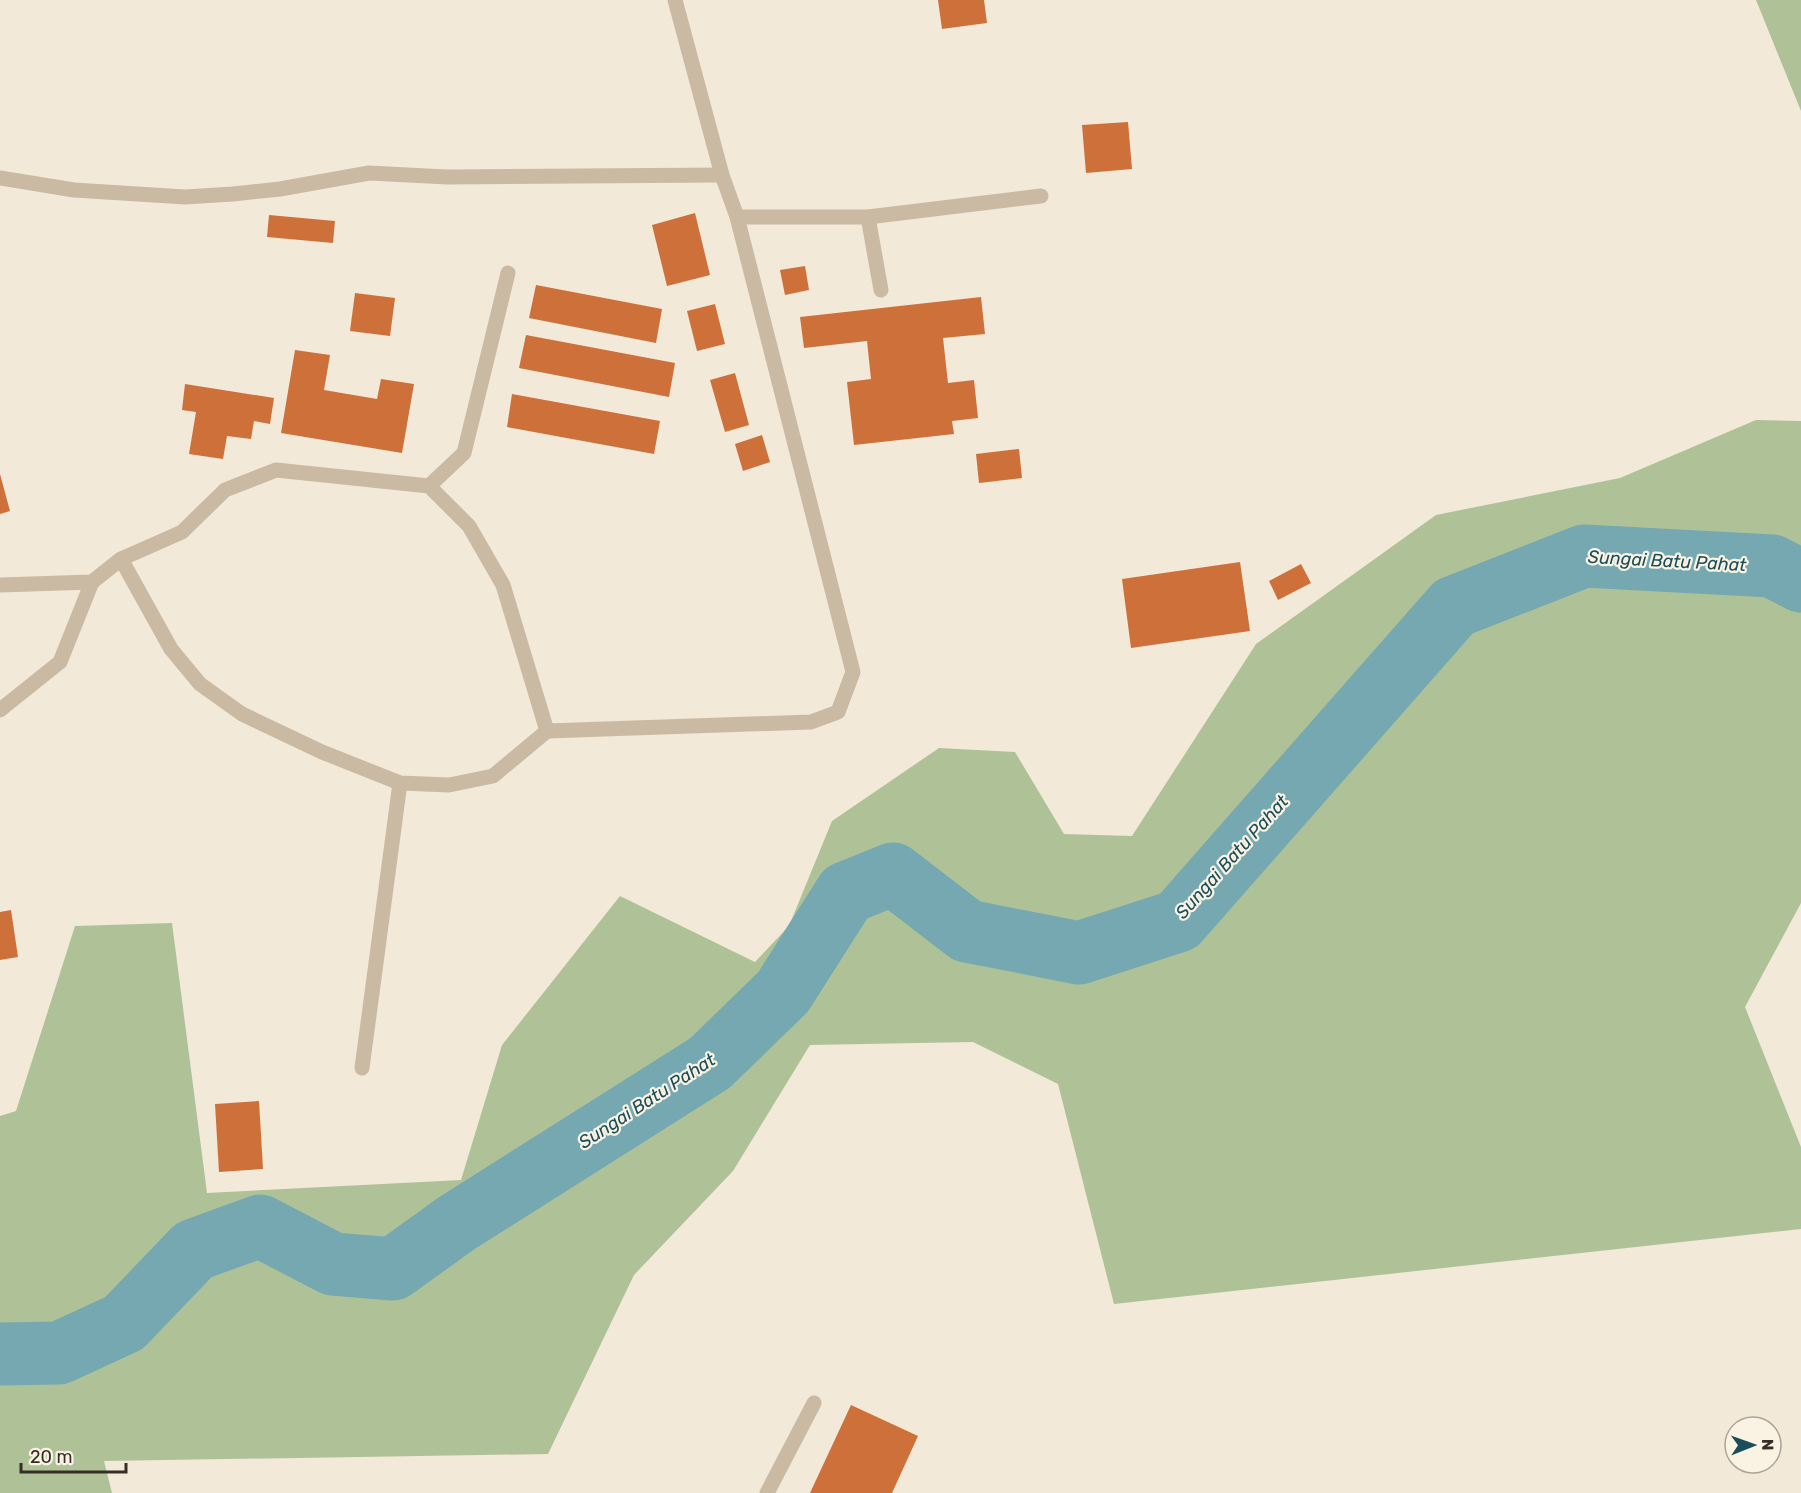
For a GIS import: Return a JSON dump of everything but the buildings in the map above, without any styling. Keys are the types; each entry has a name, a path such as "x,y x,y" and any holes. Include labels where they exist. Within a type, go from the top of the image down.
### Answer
{"lane":[{"path":"121,559 171,649 200,684 242,714 322,752 400,783 449,785 493,776 547,731 811,722 838,712 853,672 737,217 722,175 675,0"},
{"path":"0,178 74,190 185,197 280,189 369,173 447,177 722,175"},
{"path":"737,217 868,217 1041,196"},
{"path":"868,217 881,290"},
{"path":"429,486 464,453 508,273"},
{"path":"0,710 60,662 92,582 121,559 182,532 225,490 276,470 429,486 469,526 503,585 547,731"},
{"path":"0,585 92,582"},
{"path":"362,1068 400,783"},
{"path":"768,1493 814,1403"}],"green space":[{"path":"1756,0 1801,0 1801,111"},
{"path":"1756,420 1801,421 1801,903 1745,1007 1801,1147 1801,1229 1114,1304 1058,1084 973,1042 810,1045 733,1171 634,1275 548,1454 104,1461 112,1493 0,1493 0,1116 16,1111 75,926 172,923 207,1193 461,1180 502,1045 620,896 755,962 789,926 832,821 939,748 1015,752 1064,834 1132,836 1256,644 1436,515 1620,478"}],"waterway":[{"name":"Sungai Batu Pahat","path":"0,1354 59,1353 124,1323 194,1250 260,1226 333,1264 393,1269 457,1223 710,1063 783,992 846,893 893,874 967,931 1079,953 1178,921 1454,607 1584,556 1772,566 1801,581"}]}
